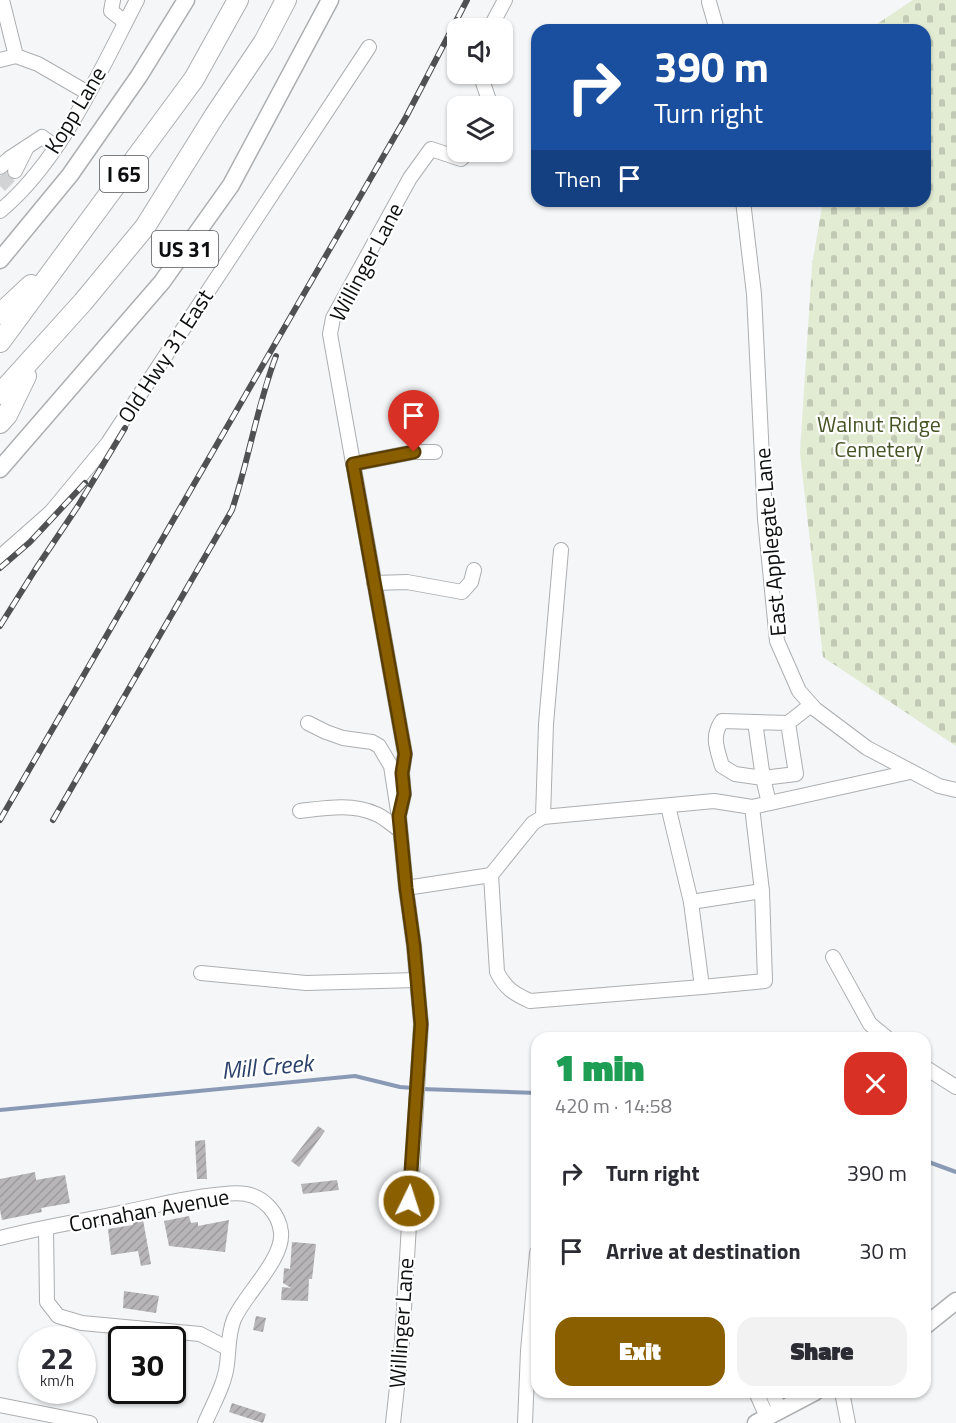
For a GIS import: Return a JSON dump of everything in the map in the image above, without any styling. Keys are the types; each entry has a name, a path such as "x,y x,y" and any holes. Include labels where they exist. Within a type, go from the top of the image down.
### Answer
{"highway":[{"name":"I 65","path":"0,342 194,79 238,0"},
{"name":"I 65","path":"0,394 35,357 145,227 215,114 264,42 286,0"},
{"path":"0,314 68,250"},
{"path":"0,423 7,416 35,357"}],"main road":[{"path":"0,260 70,175 140,76 186,0"},
{"name":"US 31","path":"0,469 162,282 231,185 330,0"},
{"path":"931,1321 956,1301"},
{"path":"764,1419 804,1398"}],"street":[{"path":"2,0 16,56"},
{"path":"113,0 111,10 125,22"},
{"name":"Kopp Lane","path":"0,211 34,175 56,147 88,93 137,0"},
{"path":"495,18 505,0"},
{"path":"709,3 715,24"},
{"name":"Old Hwy 31 East","path":"0,557 51,512 108,443 369,47"},
{"path":"0,60 16,56 38,63 88,93"},
{"path":"0,167 42,137 56,147"},
{"path":"15,171 28,145"},
{"name":"Willinger Lane","path":"393,1423 402,1342 421,1024 399,823 404,794 402,773 405,754 330,334 333,318 410,178 431,149 447,154"},
{"name":"East Applegate Lane","path":"744,207 754,294 765,519 777,641 799,691 811,705 867,748 939,786 956,790"},
{"path":"353,464 414,452 435,452"},
{"path":"543,817 546,724 561,550"},
{"path":"374,583 407,582 462,592 471,582 474,570"},
{"path":"789,723 796,774 763,778 735,774 722,766 714,738 722,721 789,723 811,705"},
{"path":"755,722 769,803"},
{"path":"308,723 317,729 335,735 372,742 379,746 391,766 399,823"},
{"path":"752,807 762,891 765,981 530,1001 516,995 503,984 497,972 491,875 533,822 543,817 714,801 752,807 910,772"},
{"path":"668,806 691,902 702,987"},
{"path":"300,811 339,807 357,808 399,823"},
{"path":"406,888 491,875"},
{"path":"691,902 762,891"},
{"path":"833,957 870,1024 880,1032"},
{"path":"201,973 306,983 417,980"},
{"path":"931,1071 956,1087"},
{"name":"Cornahan Avenue","path":"0,1238 182,1199 232,1193 247,1194 260,1199 275,1215 281,1234 277,1251 234,1319 227,1348 225,1373 205,1423"},
{"name":"Cornahan Avenue","path":"46,1228 47,1302 58,1316 81,1323 200,1334 227,1348"},
{"path":"525,1423 531,1356"},
{"path":"758,1398 764,1419"},
{"path":"764,1419 770,1398"},
{"path":"843,1398 848,1423"},
{"path":"0,1405 90,1423"}],"green space":[{"name":"Walnut Ridge Cemetery","path":"913,0 956,0 956,746 823,657 800,453 812,265 822,207 931,207 931,24 877,24"}],"building":[{"path":"318,1126 325,1131 299,1167 291,1161"},
{"path":"205,1140 207,1179 197,1179 195,1141"},
{"path":"35,1172 36,1180 65,1175 70,1203 41,1208 42,1212 2,1220 0,1179"},
{"path":"337,1180 339,1190 303,1194 301,1184"},
{"path":"189,1216 191,1223 198,1222 198,1226 229,1220 225,1252 169,1246 164,1221"},
{"path":"143,1220 151,1264 141,1266 138,1251 111,1255 108,1229 133,1225 133,1222"},
{"path":"292,1242 316,1244 312,1279 309,1279 308,1301 281,1300 282,1287 291,1288 283,1283 284,1268 290,1269"},
{"path":"124,1291 159,1296 156,1313 123,1308"},
{"path":"256,1316 266,1318 263,1332 253,1330"},
{"path":"232,1403 266,1414 263,1423 229,1412"}],"waterway":[{"name":"Mill Creek","path":"0,1110 355,1076 413,1088"},
{"name":"Mill Creek","path":"421,1089 531,1093"},
{"name":"Mill Creek","path":"931,1163 956,1172"}],"tunnel":[{"path":"0,186 15,171"}],"railway":[{"path":"0,820 406,117 467,0"},
{"path":"53,820 232,510 276,356"},
{"path":"0,626 78,506 125,428"},
{"path":"0,568 30,542 85,483"}],"route":[{"path":"409,1201 421,1024 399,816 404,794 402,773 405,754 353,464 414,452"}]}
